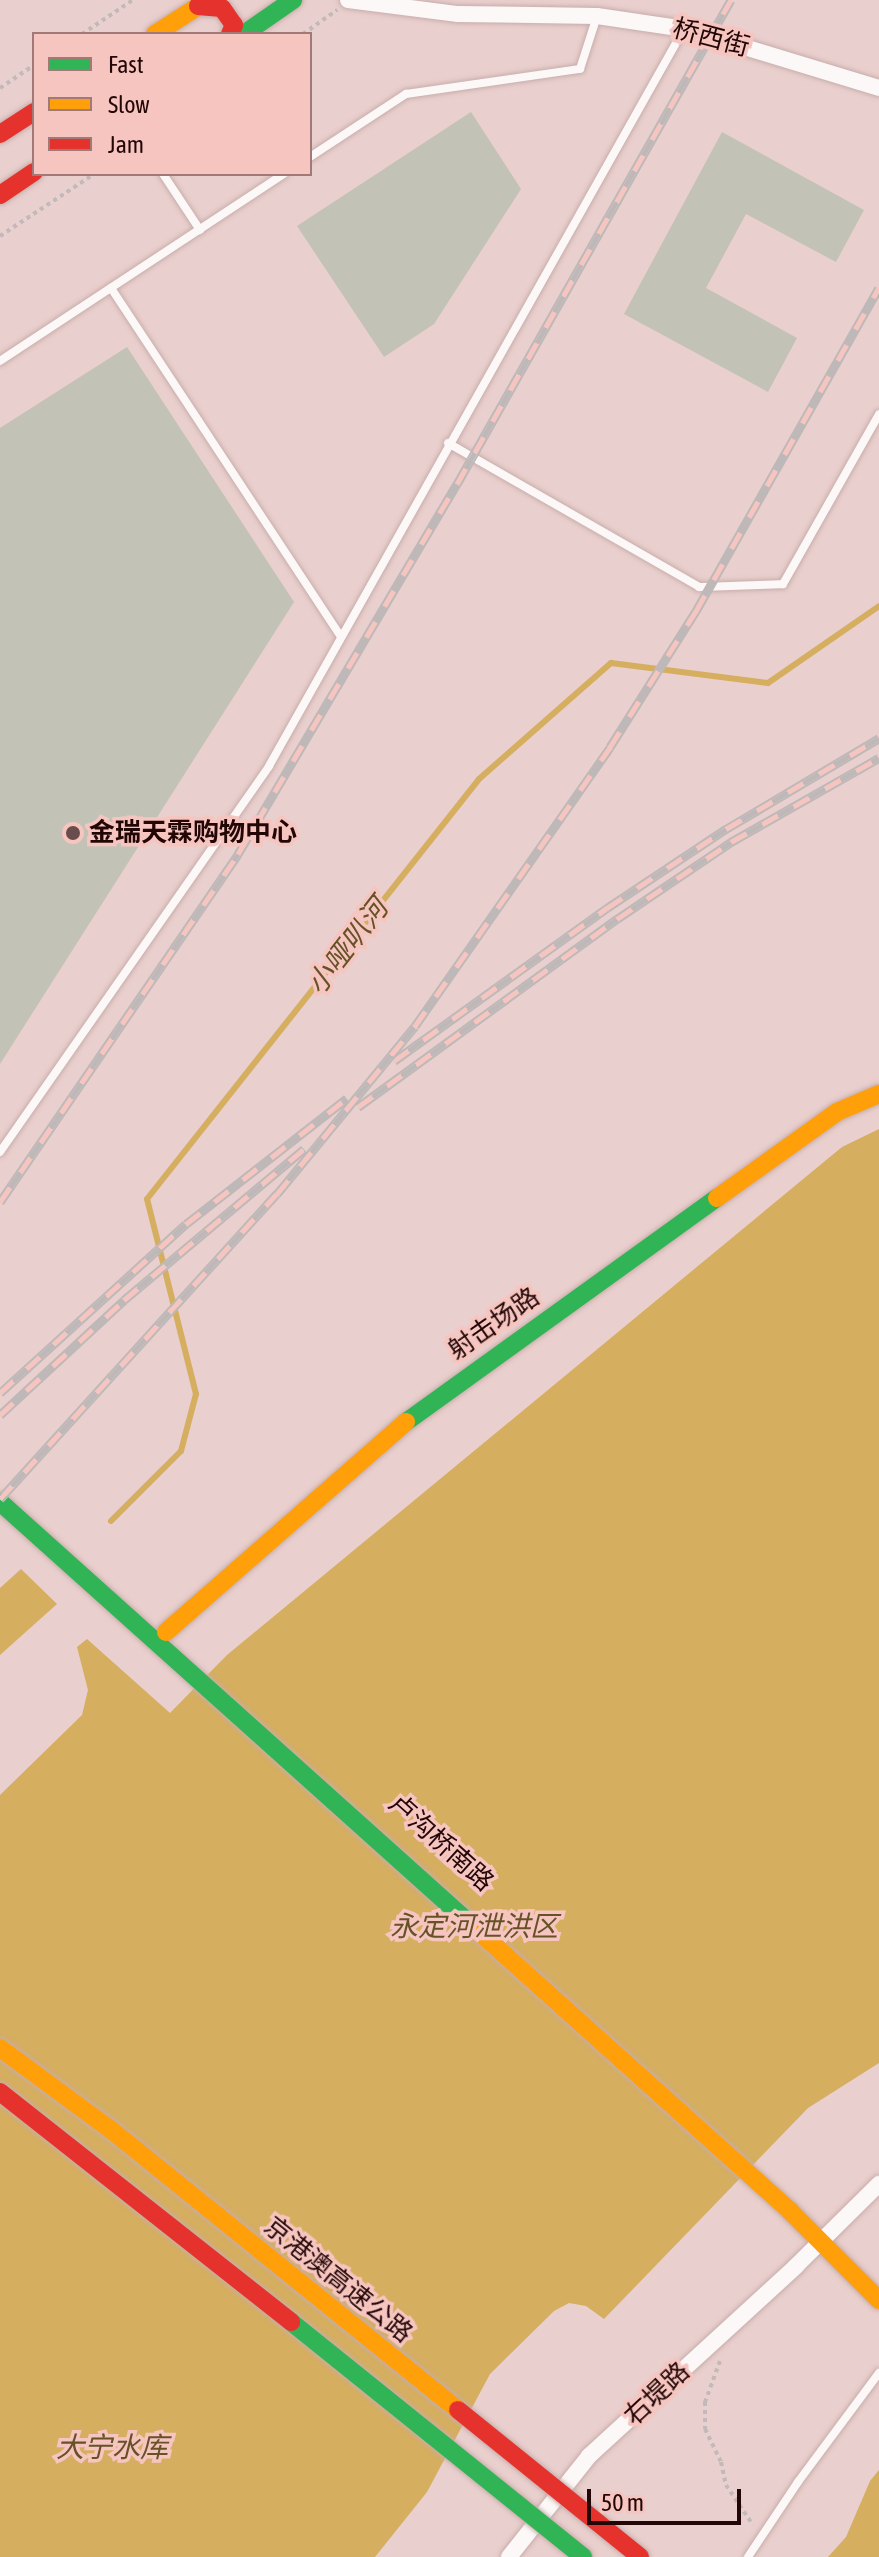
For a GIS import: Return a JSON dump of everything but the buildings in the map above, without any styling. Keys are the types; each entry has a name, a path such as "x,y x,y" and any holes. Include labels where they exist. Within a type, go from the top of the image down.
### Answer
{"main road":[{"path":"247,32 293,0"},
{"path":"158,32 203,3 222,8 234,25 231,32"},
{"path":"0,134 32,113"},
{"path":"0,195 32,173"},
{"name":"射击场路","path":"166,1632 423,1407 837,1112 879,1094"},
{"name":"卢沟桥南路","path":"6,1495 166,1632 190,1662"},
{"name":"卢沟桥南路","path":"6,1495 825,2235 854,2249"},
{"name":"京港澳高速公路","path":"0,2048 110,2129 640,2557"},
{"path":"0,2092 87,2158 583,2557"},
{"name":"卢沟桥南路","path":"825,2235 835,2260 879,2300"}],"street":[{"name":"桥西街","path":"348,0 458,14 597,16 685,29 879,88"},
{"path":"825,2235 879,2184"},
{"name":"右堤路","path":"509,2557 589,2456 825,2235"}],"lane":[{"path":"312,156 406,94 580,69 597,16"},
{"path":"0,1152 269,766 448,443 685,29"},
{"path":"164,176 200,230"},
{"path":"0,361 281,176"},
{"path":"111,288 340,635"},
{"path":"448,443 699,587 783,584 879,414"},
{"path":"748,2557 879,2373"}],"path":[{"path":"85,32 133,0"},
{"path":"306,32 348,0"},
{"path":"0,88 32,66"},
{"path":"0,236 91,176"},
{"path":"724,2351 705,2402 705,2429 721,2462 726,2485 761,2537"}],"water":[{"name":"永定河泄洪区","path":"879,1129 879,2063 808,2108 604,2319 586,2306 569,2303 554,2311 490,2374 427,2492 375,2557 0,2557 0,1795 82,1715 88,1690 77,1647 87,1639 170,1713 227,1655 842,1147"},
{"path":"21,1569 57,1604 0,1655 0,1588"},
{"path":"879,2470 879,2557 828,2557 846,2537 870,2481"}],"waterway":[{"name":"小哑叭河","path":"111,1521 181,1451 196,1394 147,1199 479,779 611,663 768,683 879,606"}],"railway":[{"path":"0,1202 238,854 457,484 731,0"},
{"path":"0,1499 277,1194 415,1026 610,747 696,611 879,288"},
{"path":"394,1061 607,908 726,829 879,738"},
{"path":"358,1107 617,919 731,842 879,758"},
{"path":"0,1393 186,1224 347,1098"},
{"path":"0,1415 124,1300 304,1149"}],"traffic: fast":[{"path":"247,32 293,0"},
{"path":"406,1422 717,1198"},
{"path":"0,1502 476,1929"},
{"path":"291,2322 583,2557"}],"traffic: slow":[{"path":"158,32 208,0"},
{"path":"717,1198 837,1112 879,1094"},
{"path":"166,1632 406,1422"},
{"path":"476,1929 790,2211 879,2300"},
{"path":"0,2048 110,2129 458,2410"}],"traffic: jam":[{"path":"198,6 222,8 234,25 231,32"},
{"path":"0,134 32,113"},
{"path":"0,195 32,173"},
{"path":"0,2092 291,2322"},
{"path":"458,2410 640,2557"}],"place":[{"name":"金瑞天霖购物中心","path":"73,833"}],"water label":[{"name":"大宁水库","path":"112,2447"}]}
